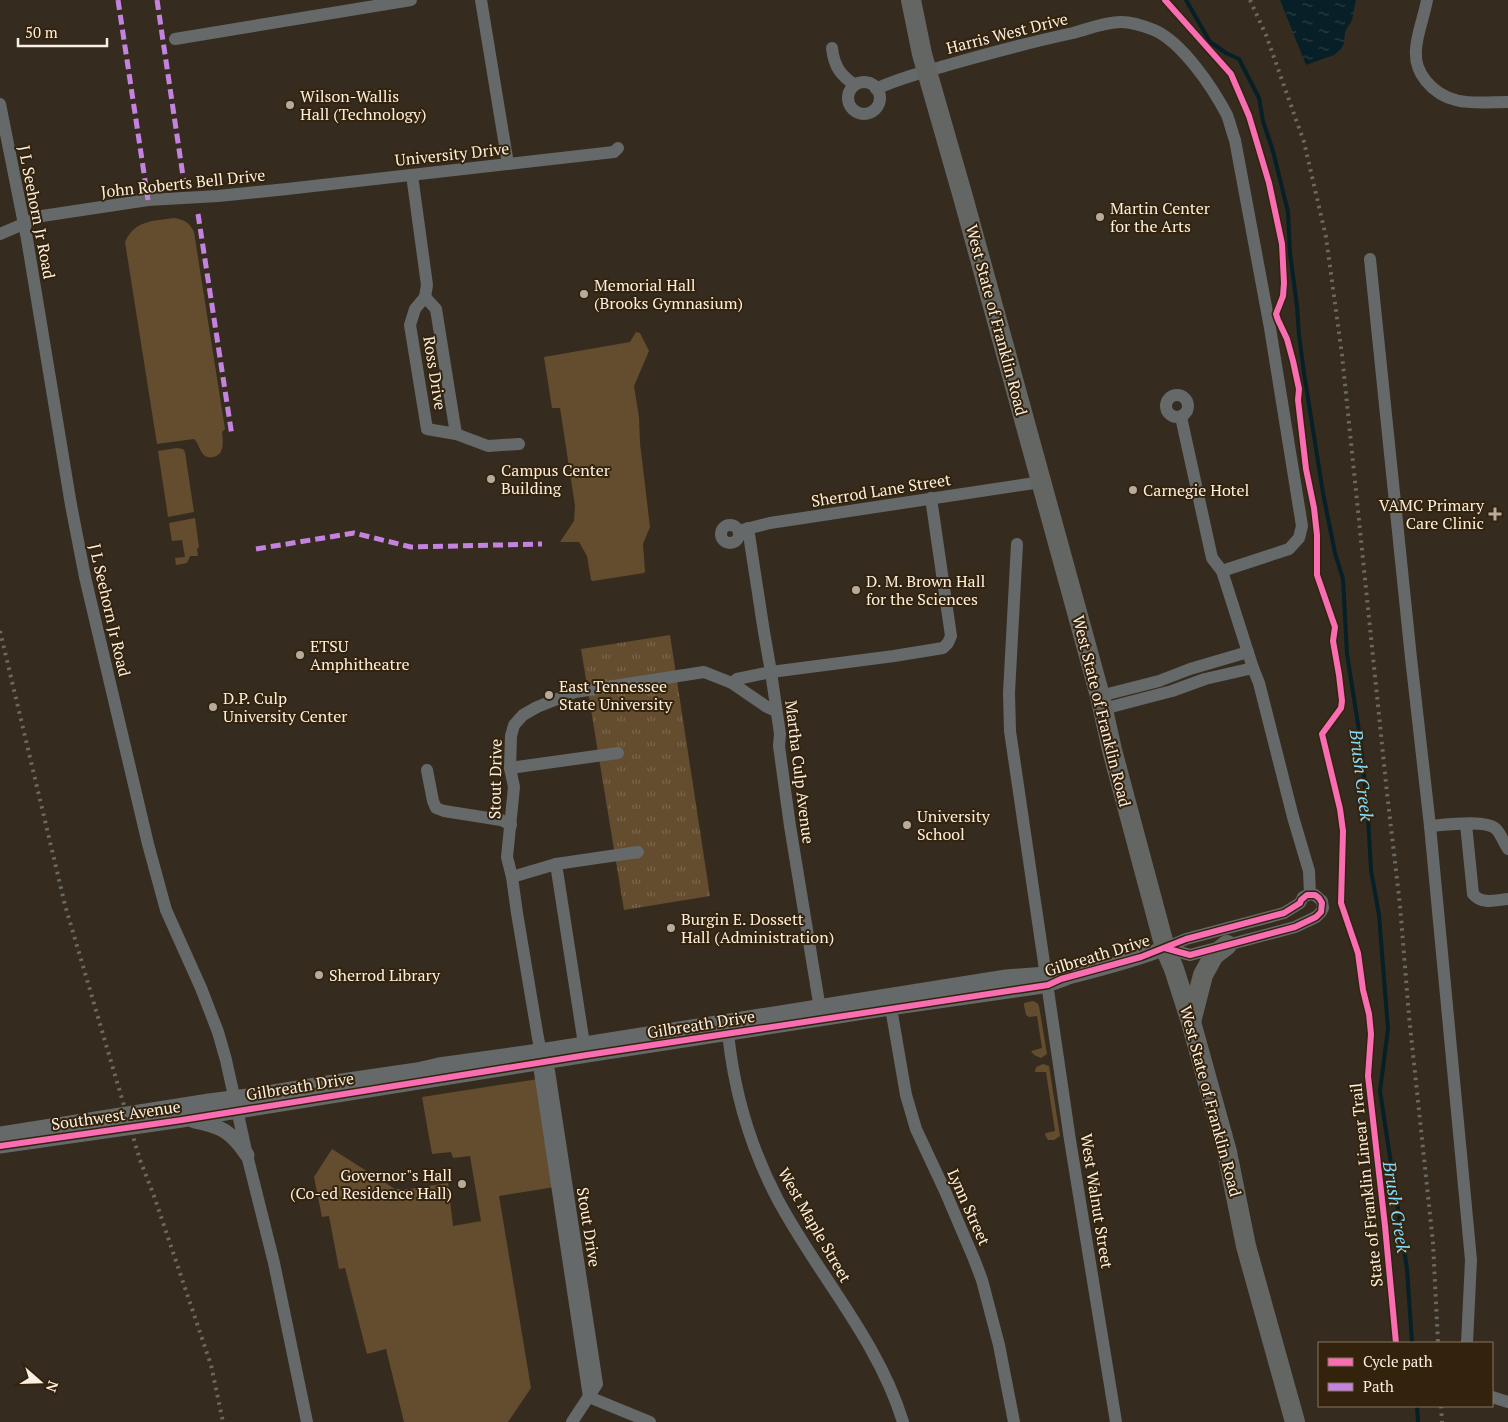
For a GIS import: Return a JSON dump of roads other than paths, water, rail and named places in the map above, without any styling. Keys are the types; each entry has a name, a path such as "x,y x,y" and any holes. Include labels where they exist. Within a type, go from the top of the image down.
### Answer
{"highway":[{"name":"West State of Franklin Road","path":"911,0 922,54 1102,703 1112,750 1165,948 1174,969 1191,1022 1230,1163 1246,1246 1295,1422"},
{"path":"1191,1022 1203,975 1214,955 1227,945"}],"street":[{"path":"175,39 412,0"},
{"path":"481,0 508,164"},
{"path":"1426,0 1416,48 1416,62 1420,74 1440,95 1450,100 1462,102 1508,102"},
{"name":"Harris West Drive","path":"876,88 905,77 1026,43 1077,32 1103,24 1121,22 1147,27 1169,38 1198,70 1216,95 1228,117 1240,162 1270,328 1302,526 1299,538 1289,549 1222,571"},
{"path":"832,48 840,73 854,85"},
{"path":"864,82 876,88 879,99 878,104 871,111 861,113 852,108 848,98 854,85 864,82"},
{"name":"J L Seehorn Jr Road","path":"0,104 27,239 85,577 148,844 166,910 201,988 218,1032 235,1104"},
{"name":"University Drive","path":"287,188 614,152 618,148"},
{"path":"412,175 427,285 425,298"},
{"name":"John Roberts Bell Drive","path":"23,223 42,216 148,200 218,196 287,188"},
{"path":"0,234 23,223"},
{"path":"1370,259 1430,826 1471,1260 1468,1342"},
{"name":"Ross Drive","path":"456,434 436,309 425,298 416,309 410,325 427,429 456,434 488,446 519,444"},
{"path":"1181,417 1212,558 1222,571 1259,683 1293,817 1309,871 1310,894"},
{"name":"Sherrod Lane Street","path":"738,528 1041,482"},
{"path":"732,683 737,679 771,672 943,648 951,636 931,498"},
{"name":"Martha Culp Avenue","path":"738,528 771,672 780,734 779,746 786,799 819,1006"},
{"name":"West Walnut Street","path":"1018,544 1009,693 1010,730 1052,980 1070,1140 1116,1422"},
{"path":"1102,703 1190,669 1248,652"},
{"path":"1102,703 1172,691 1205,680 1253,668"},
{"name":"Stout Drive","path":"589,1397 540,1072 542,1056 507,857 514,787 510,768 511,736 514,725 523,715 575,692 704,672 732,683 767,708 776,711"},
{"path":"510,768 618,753"},
{"path":"427,770 436,808 501,820 511,825"},
{"path":"1466,824 1473,894 1476,898 1482,900 1508,899"},
{"path":"1430,826 1491,825 1496,829 1508,849"},
{"path":"512,877 556,864 638,852"},
{"path":"556,864 584,1044"},
{"path":"1310,894 1315,895 1322,903 1323,908 1320,914 1295,927 1190,954 1165,948 1186,940 1284,913 1310,894"},
{"path":"1300,903 1299,907 1303,914 1312,918"},
{"name":"Gilbreath Drive","path":"235,1104 542,1056 728,1033 819,1006 891,1008 1052,980 1142,957 1165,948"},
{"name":"Gilbreath Drive","path":"542,1056 584,1044 1006,977 1052,980"},
{"name":"Lynn Street","path":"891,1008 906,1095 916,1129 945,1191 982,1280 999,1345 1014,1422"},
{"name":"West Maple Street","path":"728,1033 730,1058 736,1086 754,1148 778,1200 885,1374 903,1422"},
{"path":"235,1104 274,1263 307,1422"},
{"name":"Southwest Avenue","path":"0,1146 182,1120 235,1104"},
{"name":"Southwest Avenue","path":"0,1134 235,1104"},
{"path":"182,1120 208,1124 227,1132 237,1140 247,1155"},
{"path":"572,1422 589,1397 650,1422"},
{"path":"1493,1397 1508,1402"}],"water":[{"path":"1280,0 1356,0 1352,20 1345,32 1344,43 1341,49 1334,55 1306,65"}],"waterway":[{"name":"Brush Creek","path":"1186,0 1210,42 1239,59 1259,98 1263,121 1273,151 1288,212 1290,253 1304,373 1323,493 1335,553 1343,579 1347,654 1360,737 1371,870 1379,915 1388,1029 1380,1091 1407,1269 1412,1342"},
{"name":"Brush Creek","path":"1417,1407 1418,1422"}],"railway":[{"path":"1250,0 1266,35 1304,142 1326,237 1342,355 1400,905 1409,1016 1433,1243 1438,1342"},
{"path":"0,631 65,905 140,1160 211,1365 223,1422"},
{"path":"1441,1407 1442,1422"}],"place":[{"name":"Wilson-Wallis Hall (Technology)","path":"290,105"},
{"name":"Martin Center for the Arts","path":"1100,217"},
{"name":"Memorial Hall (Brooks Gymnasium)","path":"584,294"},
{"name":"Campus Center Building","path":"491,479"},
{"name":"Carnegie Hotel","path":"1133,490"},
{"name":"VAMC Primary Care Clinic","path":"1495,514"},
{"name":"D. M. Brown Hall for the Sciences","path":"856,590"},
{"name":"ETSU Amphitheatre","path":"300,655"},
{"name":"East Tennessee State University","path":"549,695"},
{"name":"D.P. Culp University Center","path":"213,707"},
{"name":"University School","path":"907,825"},
{"name":"Burgin E. Dossett Hall (Administration)","path":"671,928"},
{"name":"Sherrod Library","path":"319,975"},
{"name":"Governor\"s Hall (Co-ed Residence Hall)","path":"462,1184"}]}
